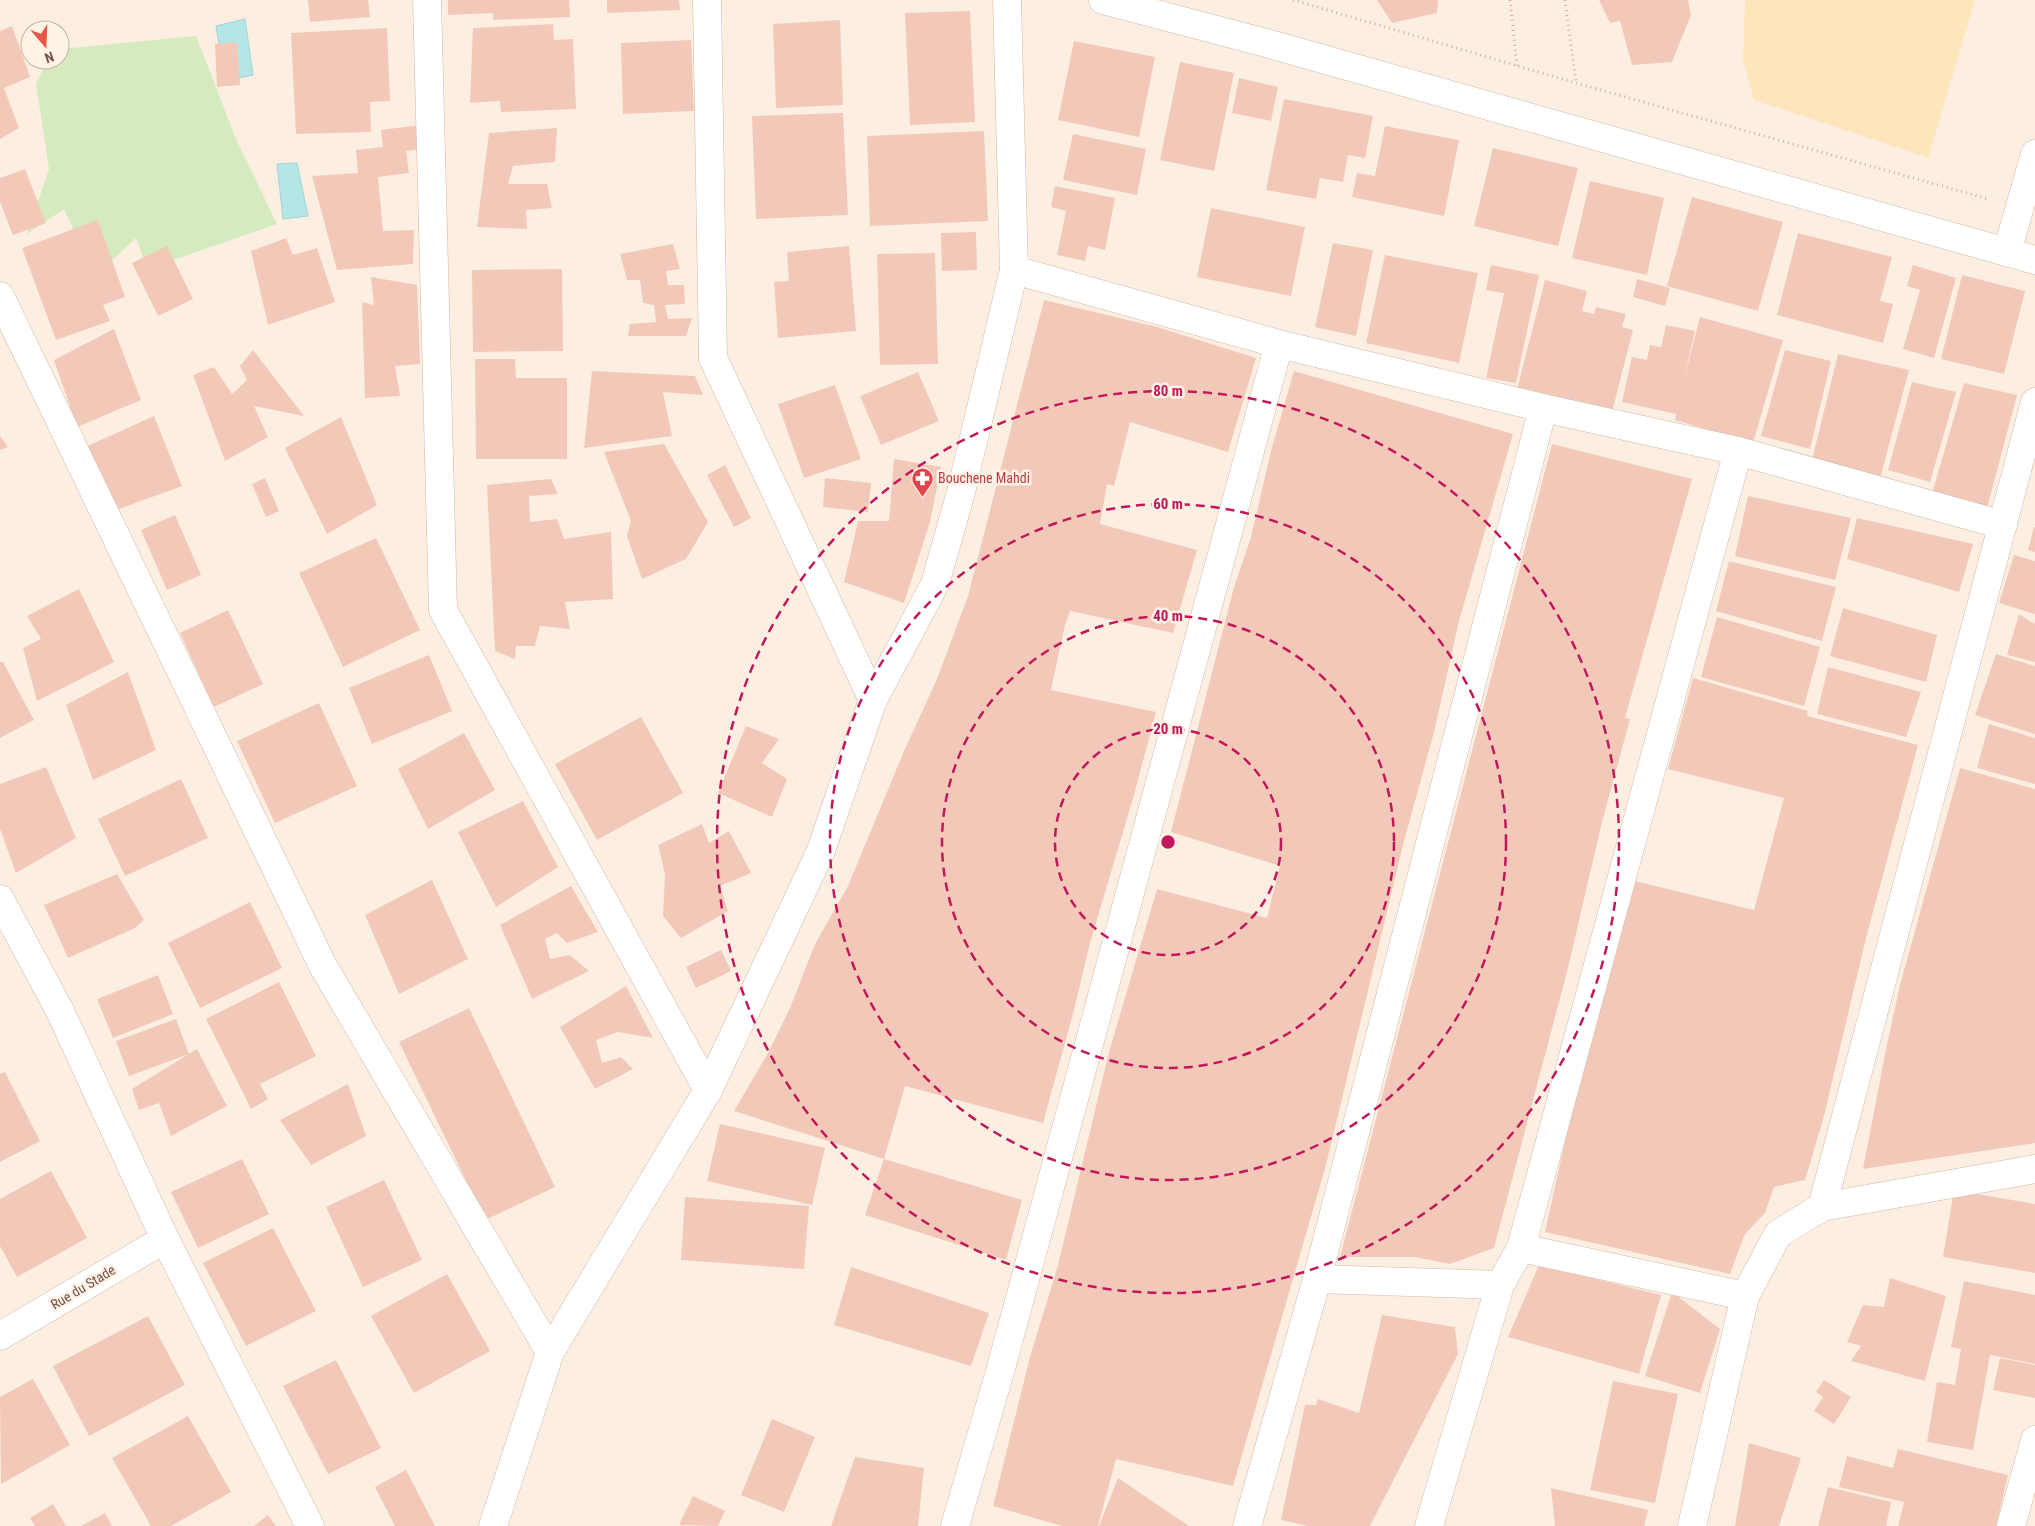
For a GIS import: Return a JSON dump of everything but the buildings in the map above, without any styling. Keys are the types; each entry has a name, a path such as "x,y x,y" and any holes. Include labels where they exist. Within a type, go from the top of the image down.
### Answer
{"street":[{"path":"427,0 443,610 708,1090"},
{"path":"707,0 713,358 873,700"},
{"path":"493,1526 550,1352 708,1090 820,853 873,700 935,584 961,492 1014,270 1007,0"},
{"path":"1103,0 1266,43 2035,260"},
{"path":"2007,252 2035,154"},
{"path":"1014,270 1278,344 1543,408 1738,451 2003,525"},
{"path":"0,296 323,966 550,1352"},
{"path":"955,1526 1001,1368 1278,344"},
{"path":"1822,1207 2035,402"},
{"path":"1247,1526 1318,1279 1543,408"},
{"path":"1429,1526 1500,1285 1521,1248 1738,451"},
{"path":"0,898 60,1011 166,1239 310,1526"},
{"path":"1692,1526 1745,1296 1778,1234 1822,1207 2035,1168"},
{"name":"Rue du Stade","path":"0,1336 166,1239"},
{"path":"1521,1248 1745,1296"},
{"path":"1318,1279 1500,1285"},
{"path":"2011,1526 2035,1440"}],"path":[{"path":"1293,0 1576,83 2020,208"},
{"path":"1510,0 1517,66"},
{"path":"1565,0 1576,83"}],"green space":[{"path":"196,36 236,139 277,224 147,269 136,238 95,276 64,209 27,234 49,169 36,84 43,70 70,70 70,48"}],"sand":[{"path":"1745,0 1975,0 1928,158 1754,100 1743,60"}],"water":[{"path":"245,19 253,75 225,81 216,26"},
{"path":"297,163 308,216 283,219 277,164"}],"place":[{"name":"Bouchene Mahdi","path":"922,497"}]}
